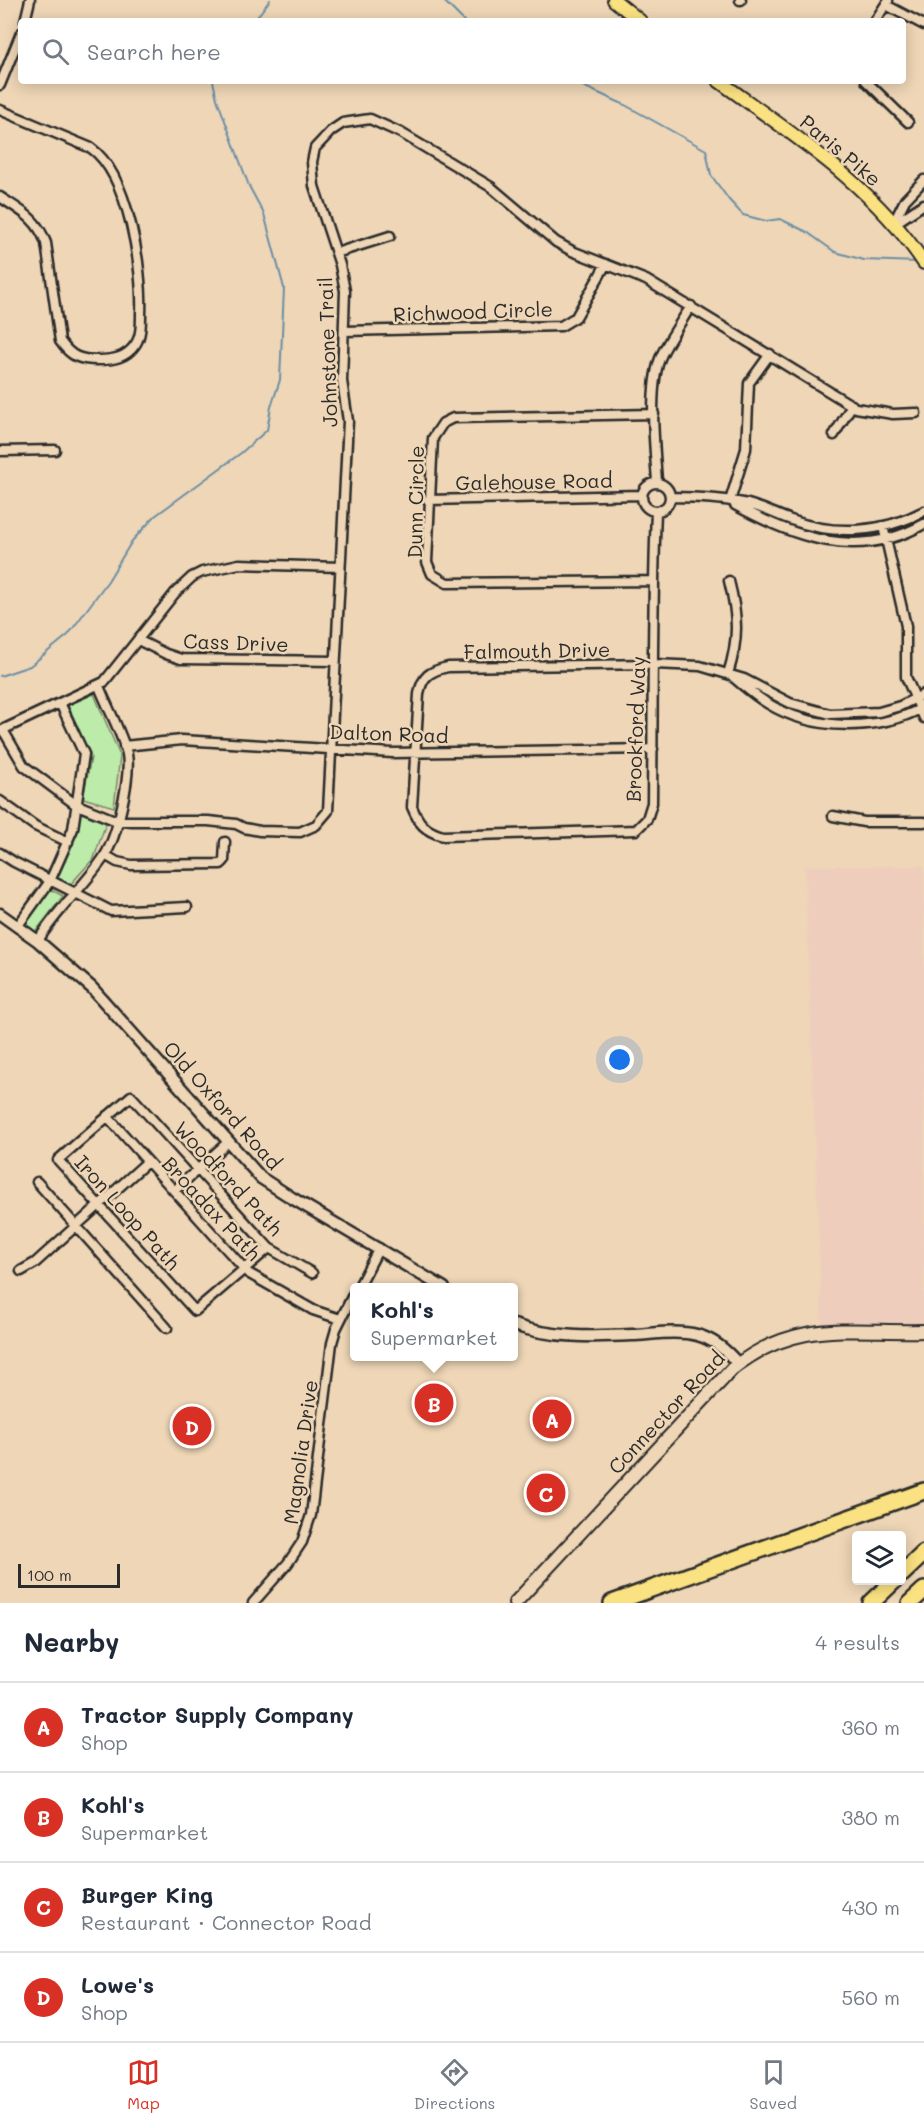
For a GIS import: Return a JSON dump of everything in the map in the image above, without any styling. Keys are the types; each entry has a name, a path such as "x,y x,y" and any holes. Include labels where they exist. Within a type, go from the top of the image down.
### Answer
{"highway":[{"path":"612,1603 924,1491"},
{"path":"906,1570 924,1552"},
{"path":"871,1603 891,1585"},
{"path":"910,1603 924,1590"}],"main road":[{"path":"614,0 636,18"},
{"name":"Paris Pike","path":"723,84 832,164 893,224 922,260"},
{"name":"Connector Road","path":"515,1603 747,1357 769,1344 804,1334 835,1330 924,1331"}],"street":[{"path":"26,18 30,0"},
{"path":"877,18 887,3 924,25"},
{"path":"0,85 18,40"},
{"path":"869,84 908,122"},
{"path":"0,110 91,148 101,155 109,167 132,225 142,291 140,332 136,344 130,351 122,357 110,360 84,360 73,357 66,350 60,341 46,243 42,231 35,221 0,197"},
{"name":"Johnstone Trail","path":"117,821 208,821 236,824 260,831 300,832 316,825 328,811 348,421 342,392 345,291 315,186 312,162 321,139 343,123 370,119 401,133 491,187 556,242 572,251 646,280 852,405 893,414 916,413"},
{"path":"893,224 905,200 924,180"},
{"path":"893,224 924,204"},
{"path":"336,254 390,236"},
{"name":"Richwood Circle","path":"344,331 561,326 576,317 606,264"},
{"path":"657,482 654,414 656,377 661,356 691,306"},
{"path":"730,501 746,448 749,383 770,354"},
{"path":"834,435 852,405"},
{"name":"Dunn Circle","path":"653,581 447,583 432,574 427,562 428,500 433,438 443,423 453,418 654,414"},
{"path":"0,451 56,450"},
{"path":"657,482 669,490 670,497 668,506 656,512 648,510 642,503 641,495 646,486 657,482"},
{"name":"Galehouse Road","path":"428,500 641,495"},
{"path":"670,497 730,501 755,506 809,526 849,531 864,530 910,519 924,511"},
{"path":"730,501 788,531 806,537 840,542 886,539 924,524"},
{"name":"Brookford Way","path":"415,752 412,807 417,820 424,829 443,836 636,830 647,819 652,803 653,581 656,512"},
{"path":"806,537 809,526"},
{"path":"883,526 906,626 906,677 914,699 923,712"},
{"path":"117,821 77,804 24,766 1,730 99,686 109,677 175,593 192,577 202,572 239,564 340,567"},
{"path":"729,581 736,609 736,635 734,657 729,674"},
{"name":"Cass Drive","path":"138,640 166,654 199,661 335,661"},
{"name":"Falmouth Drive","path":"415,752 422,680 433,670 448,668 654,664 700,666 758,685 784,700 830,714 879,712 900,706 924,694"},
{"name":"Falmouth Drive","path":"729,674 767,703 791,715 812,721 871,724 923,712"},
{"path":"38,941 46,927 105,855 117,821 128,777 124,746 99,686"},
{"path":"17,927 50,881 73,829 84,754 60,703"},
{"name":"Dalton Road","path":"124,746 182,740 415,752 653,749"},
{"path":"0,801 35,826 68,842"},
{"path":"833,816 864,822 924,822"},
{"path":"105,855 117,862 131,865 220,864 226,855 225,842"},
{"path":"0,853 111,911 188,907"},
{"name":"Old Oxford Road","path":"0,915 38,941 96,992 228,1142 271,1185 437,1283"},
{"name":"Iron Loop Path","path":"131,1095 58,1160 195,1311 245,1269"},
{"name":"Woodford Path","path":"131,1095 269,1248 312,1273"},
{"name":"Broadax Path","path":"108,1116 252,1276 298,1302 340,1319"},
{"path":"174,1191 228,1142"},
{"path":"21,1270 35,1263 147,1162"},
{"path":"37,1182 167,1328"},
{"path":"245,1269 269,1248"},
{"path":"360,1283 379,1248"},
{"name":"Magnolia Drive","path":"253,1603 303,1542 311,1515 332,1343 340,1319 350,1300"},
{"path":"518,1326 568,1335 603,1337 688,1334 713,1342 738,1364"}],"shaded area":[{"path":"805,866 924,866 924,1324 822,1325"}],"green space":[{"path":"94,694 120,756 114,807 83,798 91,757 68,705"},
{"path":"79,812 106,823 94,858 69,886 54,880"},
{"path":"48,888 63,896 33,935 22,927"}],"waterway":[{"path":"256,18 270,0"},
{"path":"443,0 461,18"},
{"path":"0,676 30,666 68,635 108,581 132,541 155,516 241,453 267,430 271,407 280,380 284,288 264,214 249,186 214,84"},
{"path":"579,84 625,105 706,150 711,175 743,215 766,221 780,219 807,232 835,252 864,260 918,262"}],"place":[{"name":"Kohl's","path":"434,1403"},
{"name":"Tractor Supply Company","path":"552,1419"},
{"name":"Lowe's","path":"192,1426"},
{"name":"Burger King","path":"546,1493"}]}
